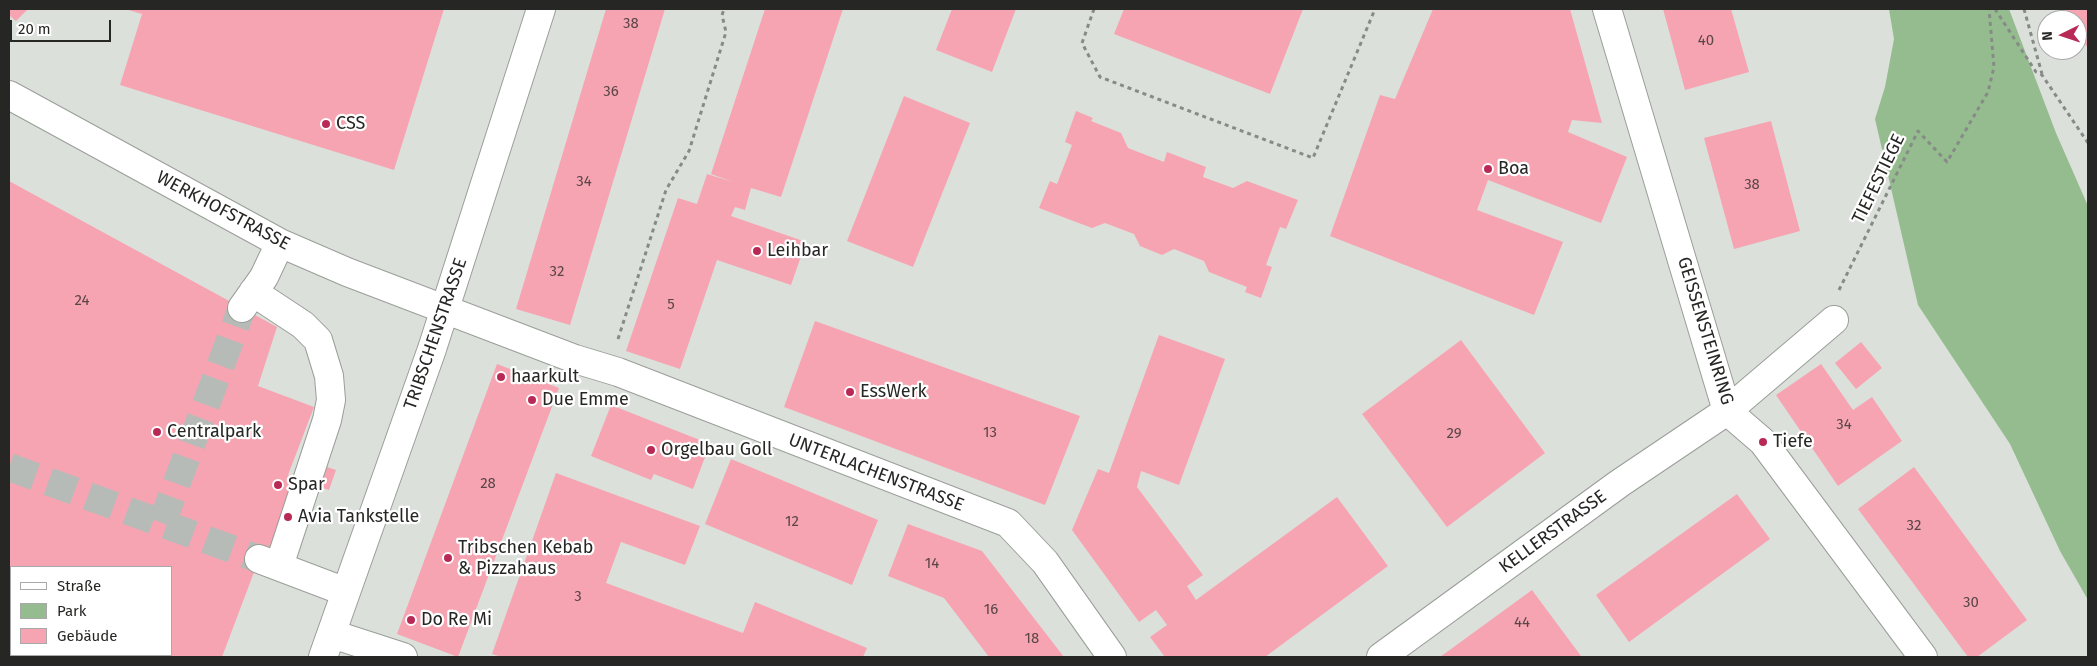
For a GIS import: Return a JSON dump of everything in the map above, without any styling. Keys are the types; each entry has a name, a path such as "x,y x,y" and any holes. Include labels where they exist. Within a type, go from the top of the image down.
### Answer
{"street":[{"name":"TRIBSCHENSTRASSE","path":"328,646 446,308 541,9"},
{"name":"GEISSENSTEINRING","path":"1607,9 1727,411 1763,442 1923,657"},
{"name":"WERKHOFSTRASSE","path":"9,95 280,243 347,272 446,308"},
{"path":"280,243 264,277 248,300 303,325 318,340 329,376 331,400 327,420 269,563 346,592"},
{"name":"UNTERLACHENSTRASSE","path":"446,308 575,358 608,368 1008,524 1044,562 1112,657"},
{"name":"KELLERSTRASSE","path":"1381,657 1620,482 1727,411 1834,320"},
{"path":"328,646 403,657"}],"path":[{"path":"608,368 666,190 689,151 726,32 722,14 724,9"},
{"path":"1094,9 1082,43 1100,77 1313,158 1375,9"},
{"name":"TIEFESTIEGE","path":"1834,320 1838,294 1918,131 1947,162 1988,92 1994,67 1988,9"},
{"path":"1995,9 2036,72 2042,75"},
{"path":"2024,9 2042,75 2088,144"}],"green space":[{"path":"1889,9 2009,9 2056,133 2088,206 2088,600 2060,551 2010,444 1918,305 1875,119 1885,87 1894,39"}],"building":[{"path":"9,9 28,9 16,21 9,15"},
{"name":"CSS","path":"125,9 444,9 394,170 120,85 142,14"},
{"path":"606,9 665,9 570,325 516,309"},
{"path":"765,9 843,9 781,197 751,188 745,210 735,207 731,216 806,242 791,285 717,260 680,369 626,351 678,198 697,204 707,174 733,182 711,174"},
{"path":"952,9 1016,9 992,72 936,50"},
{"path":"1124,9 1303,9 1270,94 1114,34"},
{"name":"Boa","path":"1433,9 1570,9 1602,123 1572,120 1568,132 1627,157 1601,223 1488,180 1477,210 1563,242 1534,315 1330,236 1380,95 1395,99"},
{"path":"1663,9 1731,9 1749,72 1685,90"},
{"path":"2088,9 2088,48 2087,10 2059,10"},
{"path":"904,96 970,123 913,267 847,241"},
{"path":"1076,111 1093,118 1091,121 1121,133 1128,148 1164,162 1167,152 1206,167 1203,177 1233,188 1247,181 1298,200 1286,229 1280,227 1266,265 1272,267 1261,298 1245,292 1247,287 1209,272 1204,261 1174,249 1162,255 1140,246 1134,234 1105,223 1092,228 1039,208 1050,181 1057,184 1072,145 1065,142"},
{"path":"1771,121 1800,231 1734,249 1704,138"},
{"name":"Centralpark","path":"9,181 277,327 258,386 314,407 288,475 314,484 288,558 259,559 222,657 137,656 172,656 172,566 10,566 9,609"},
{"path":"815,321 1080,416 1045,505 784,407"},
{"path":"1159,335 1225,359 1179,485 1141,471 1137,487 1203,575 1187,586 1196,600 1337,497 1388,566 1265,657 1165,657 1150,637 1167,625 1156,610 1139,622 1072,530 1098,469 1109,473"},
{"path":"1461,340 1545,453 1447,527 1362,414"},
{"path":"1861,342 1882,368 1856,389 1835,363"},
{"path":"497,364 559,388 458,657 397,634"},
{"path":"1821,364 1853,410 1872,397 1902,441 1838,486 1776,395"},
{"name":"Orgelbau Goll","path":"611,405 710,444 693,489 654,474 651,480 591,456"},
{"path":"731,459 878,520 852,585 705,524"},
{"path":"327,467 336,470 329,490 320,487"},
{"path":"1914,467 2027,620 1977,657 1968,657 1858,509"},
{"path":"556,473 700,526 685,565 621,542 606,583 743,633 755,602 867,648 863,657 502,657 492,654"},
{"path":"1737,494 1770,539 1629,642 1596,595"},
{"path":"908,524 982,551 1064,657 989,657 944,598 888,576"},
{"path":"1532,590 1581,656 1440,657"}],"tunnel":[{"path":"162,523 242,308"},
{"path":"9,467 259,559"}],"place":[{"name":"CSS","path":"326,124"},
{"name":"Boa","path":"1488,169"},
{"name":"Leihbar","path":"757,251"},
{"name":"haarkult","path":"501,377"},
{"name":"EssWerk","path":"850,392"},
{"name":"Due Emme","path":"532,400"},
{"name":"Centralpark","path":"157,432"},
{"name":"Tiefe","path":"1763,442"},
{"name":"Orgelbau Goll","path":"651,450"},
{"name":"Spar","path":"278,485"},
{"name":"Avia Tankstelle","path":"288,517"},
{"name":"Tribschen Kebab & Pizzahaus","path":"448,558"},
{"name":"Do Re Mi","path":"411,620"}]}
